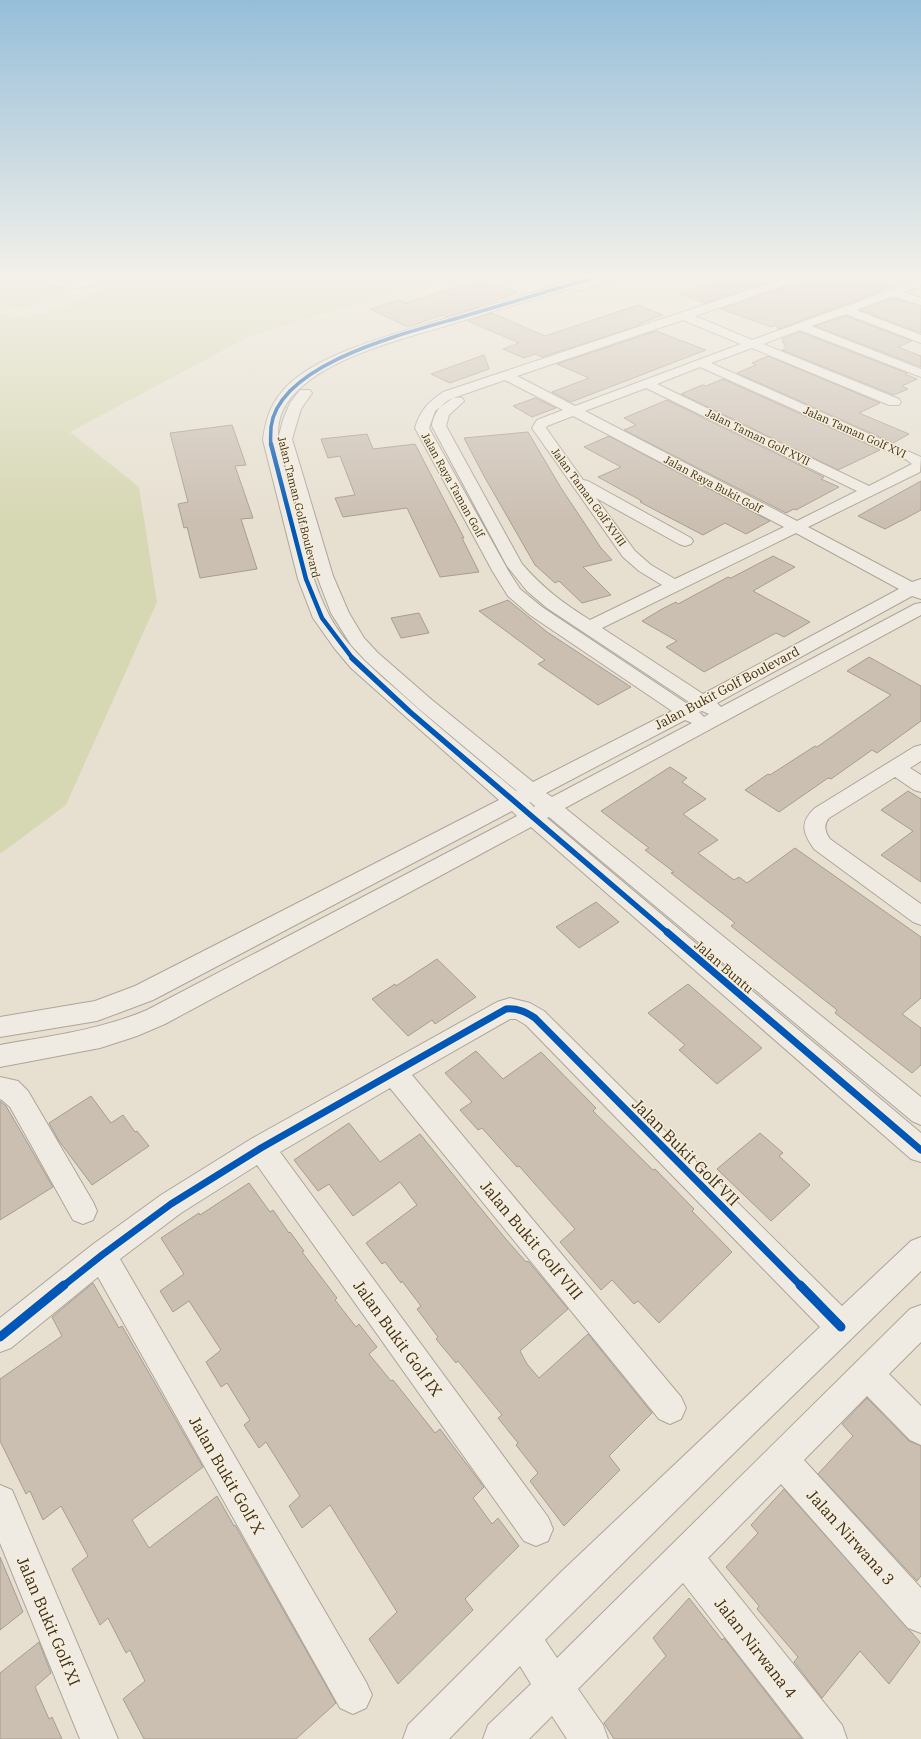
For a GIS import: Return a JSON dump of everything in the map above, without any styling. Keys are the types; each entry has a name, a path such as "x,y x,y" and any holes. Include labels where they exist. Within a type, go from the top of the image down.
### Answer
{"street":[{"name":"Jalan Taman Golf Boulevard","path":"339,359 324,366 298,383 282,399 273,416 270,440 306,579 322,618 356,664 410,712 523,796"},
{"name":"Jalan Taman Golf Boulevard","path":"357,359 336,370 313,386 297,401 290,416 285,439 325,576 340,613 357,641 372,657 425,704 523,796"},
{"name":"Jalan Raya Taman Golf","path":"565,359 448,395 432,405 425,416 422,428 501,572 514,592 536,611 588,633 625,652 702,702 714,720"},
{"path":"578,409 711,359"},
{"path":"791,359 894,402"},
{"path":"885,359 921,373"},
{"name":"Jalan Taman Golf XVI","path":"700,363 912,457 921,463"},
{"name":"Jalan Raya Bukit Golf","path":"514,376 802,524 919,587"},
{"name":"Jalan Taman Golf XVII","path":"646,383 870,492"},
{"name":"Jalan Taman Golf XVIII","path":"578,409 542,423 539,428 630,554 638,562 675,586"},
{"path":"588,633 675,586 916,469 921,463"},
{"path":"576,480 685,541"},
{"name":"Jalan Bukit Golf Boulevard","path":"0,1027 97,1011 144,993 523,796 680,708 702,702 919,587"},
{"name":"Jalan Bukit Golf Boulevard","path":"0,1056 100,1037 128,1029 156,1017 542,812 921,608"},
{"name":"Jalan Raya Taman Golf","path":"588,633 608,660 680,708 714,720"},
{"path":"608,660 625,652"},
{"path":"921,752 822,813 815,819 814,828 816,836 822,844 921,916"},
{"path":"894,768 921,785"},
{"name":"Jalan Buntu","path":"523,796 921,1150"},
{"name":"Jalan Buntu","path":"542,812 921,1113"},
{"name":"Jalan Bukit Golf VII","path":"393,1072 506,1009 513,1007 523,1010 535,1018 841,1327"},
{"path":"0,1337 102,1255 171,1204 261,1148 393,1072"},
{"name":"Jalan Bukit Golf VIII","path":"393,1072 670,1408"},
{"path":"0,1088 9,1089 19,1099 83,1211"},
{"name":"Jalan Bukit Golf IX","path":"261,1148 536,1529"},
{"path":"422,1739 522,1637 720,1443 921,1251"},
{"name":"Jalan Bukit Golf X","path":"102,1255 353,1695"},
{"path":"502,1739 921,1320"},
{"path":"867,1374 921,1429"},
{"name":"Jalan Nirwana 3","path":"781,1459 921,1615"},
{"name":"Jalan Bukit Golf XI","path":"0,1502 99,1739"},
{"name":"Jalan Nirwana 4","path":"684,1556 828,1739"},
{"path":"522,1637 589,1739"}],"green space":[{"path":"0,359 207,359 70,432 139,487 157,602 66,805 0,854"}],"building":[{"path":"472,359 485,359 489,369 450,383 431,374"},
{"path":"572,359 682,359 571,402 552,392 589,378 557,364"},
{"path":"761,359 776,359 880,403 859,413 909,434 893,443 737,373 756,365 752,363"},
{"path":"805,359 871,359 907,373 905,374 917,379 902,386 908,389 894,395"},
{"path":"901,359 921,359 921,367"},
{"path":"723,379 880,450 838,470 681,394 702,385 706,386"},
{"path":"535,398 556,408 532,417 513,406"},
{"path":"667,400 824,477 821,479 839,487 796,510 794,509 786,513 624,430 636,425 624,418"},
{"path":"232,425 246,465 235,466 253,518 241,519 257,569 200,578 187,527 184,528 178,504 188,502 170,433"},
{"path":"528,432 561,488 601,548 612,560 583,567 611,595 582,603 559,581 555,583 535,565 464,438"},
{"path":"367,434 373,449 415,444 464,538 462,538 479,572 440,577 407,508 343,517 335,498 355,495 340,456 328,458 321,439"},
{"path":"609,436 770,521 746,534 725,523 703,535 655,510 640,502 642,501 598,477 621,467 584,447"},
{"path":"921,481 921,510 885,529 858,516"},
{"path":"773,556 795,567 753,591 810,622 784,637 776,633 704,672 666,647 677,641 642,621 676,602 678,604 728,577 731,578"},
{"path":"508,600 547,632 631,687 598,705 538,664 545,660 479,611"},
{"path":"419,613 429,633 401,638 391,618"},
{"path":"869,657 921,686 921,721 877,753 872,750 831,779 828,778 779,812 745,790 768,774 770,775 815,746 817,747 891,695 847,671"},
{"path":"670,767 687,778 682,782 706,799 683,814 718,840 698,853 734,880 739,877 747,883 795,848 921,937 921,998 902,1014 921,1028 921,1065 912,1073 835,1013 837,1010 731,926 735,923 671,873 674,872 645,850 649,848 601,811"},
{"path":"908,791 921,799 921,882 881,855 913,831 881,810"},
{"path":"596,902 619,922 579,948 556,927"},
{"path":"437,959 476,997 435,1024 432,1020 408,1036 372,999 395,984 396,986"},
{"path":"688,984 762,1048 717,1084 679,1050 685,1045 648,1013"},
{"path":"476,1051 503,1079 541,1052 596,1108 593,1111 653,1170 655,1169 694,1209 692,1211 732,1252 659,1323 638,1301 634,1304 612,1280 601,1290 560,1242 575,1229 519,1166 517,1167 482,1128 478,1130 460,1110 472,1102 445,1073"},
{"path":"91,1096 111,1123 123,1115 135,1132 137,1131 149,1146 92,1185 59,1141 49,1123"},
{"path":"0,1101 6,1106 53,1187 0,1220"},
{"path":"349,1123 380,1162 420,1134 505,1238 526,1262 528,1261 568,1309 520,1351 527,1364 539,1378 588,1334 652,1413 609,1456 620,1470 564,1526 530,1481 538,1473 516,1445 518,1443 498,1418 502,1415 458,1361 456,1363 436,1339 438,1337 417,1309 421,1306 402,1281 401,1283 385,1262 382,1264 366,1243 417,1205 400,1182 353,1216 329,1184 318,1191 294,1160"},
{"path":"760,1133 783,1153 779,1156 810,1185 771,1221 717,1169"},
{"path":"249,1183 270,1212 273,1210 289,1233 290,1232 304,1251 302,1252 337,1298 335,1300 356,1327 359,1324 377,1347 369,1354 391,1381 393,1380 435,1433 440,1429 484,1487 473,1498 492,1524 498,1518 519,1546 465,1599 473,1610 398,1684 369,1639 397,1612 330,1505 302,1528 289,1506 300,1496 266,1442 259,1448 244,1425 250,1420 227,1383 221,1387 206,1362 221,1350 189,1301 173,1312 160,1291 184,1274 161,1238"},
{"path":"93,1283 119,1328 122,1326 203,1467 132,1520 149,1548 217,1496 336,1703 296,1739 144,1739 123,1699 145,1681 130,1650 126,1653 108,1618 100,1625 72,1569 88,1556 61,1506 43,1520 30,1491 26,1494 0,1441 0,1379 62,1336 52,1317"},
{"path":"867,1398 909,1441 921,1446 921,1576 917,1581 818,1474 853,1436 842,1424"},
{"path":"784,1489 920,1642 889,1684 860,1651 822,1698 794,1662 798,1657 757,1609 759,1606 726,1567 758,1533 751,1525"},
{"path":"0,1557 23,1612 0,1630"},
{"path":"689,1598 722,1640 724,1638 802,1739 614,1739 604,1723 666,1656 653,1638"},
{"path":"39,1642 51,1673 35,1687 49,1719 52,1717 62,1739 0,1739 0,1673"}],"cycle path":[{"path":"340,359 306,377 292,388 274,415 270,440 306,579 322,618 341,645 357,664 410,712 921,1150"},
{"path":"0,1337 102,1255 171,1204 261,1148 506,1009 521,1010 535,1018 841,1327"}]}
